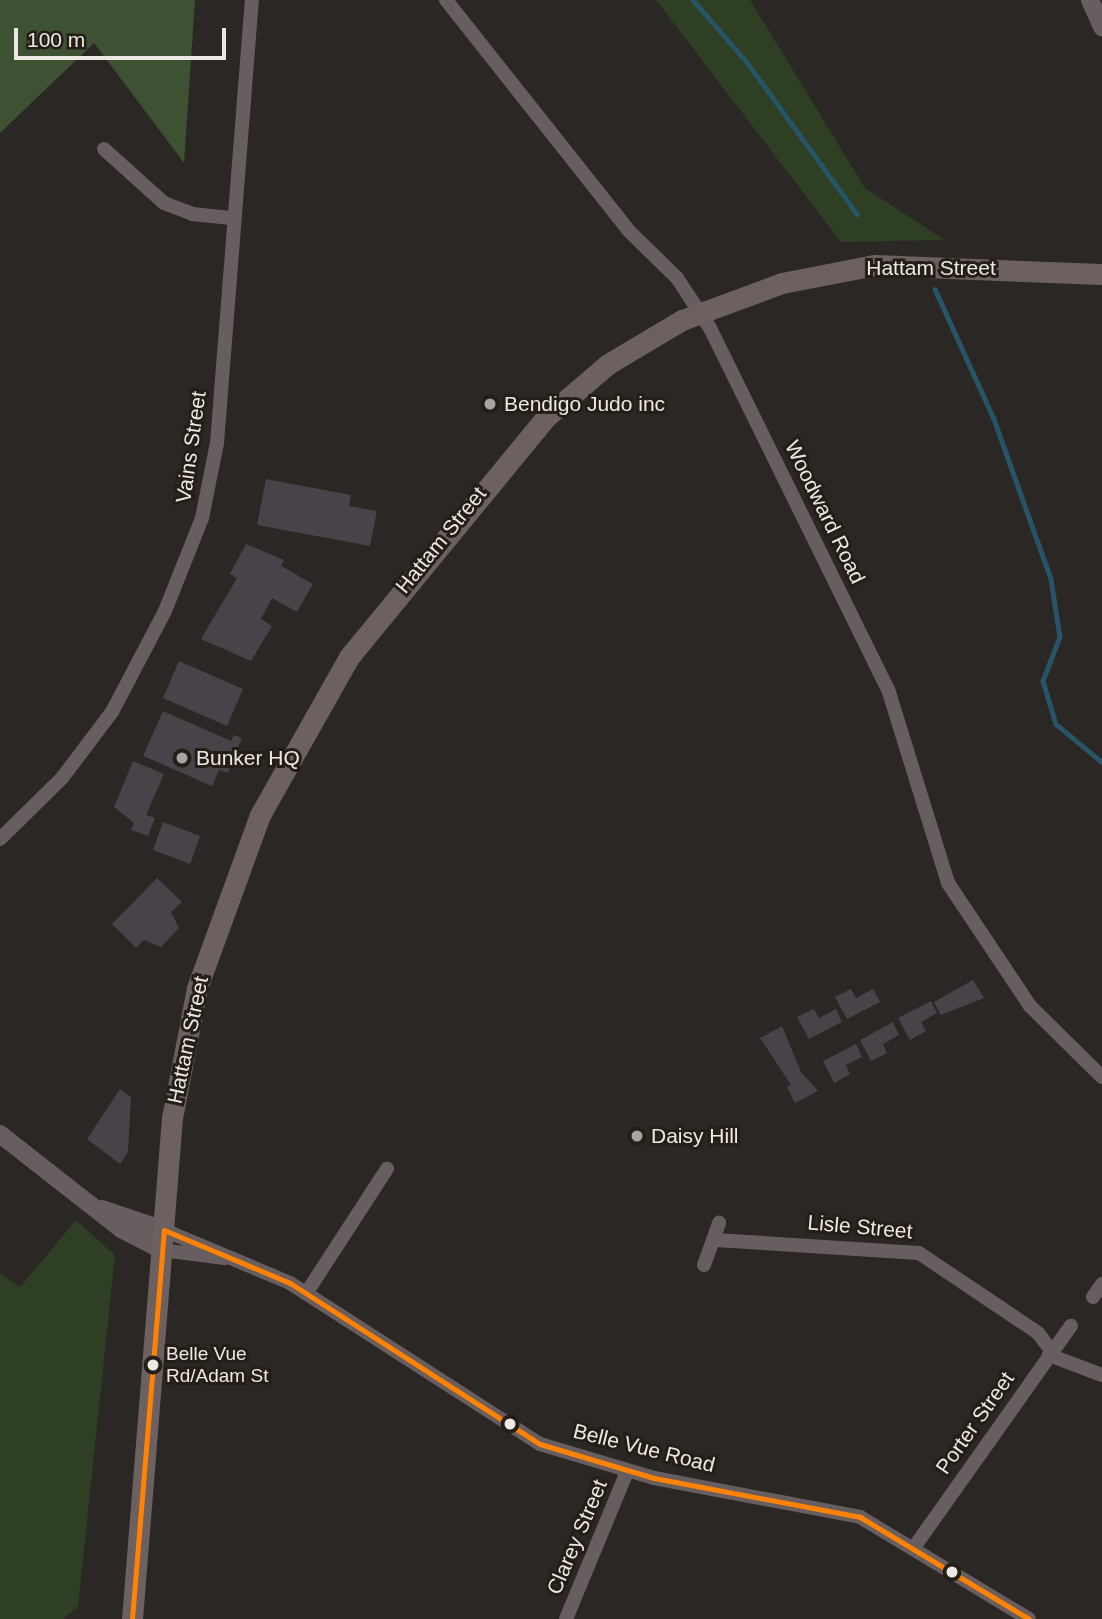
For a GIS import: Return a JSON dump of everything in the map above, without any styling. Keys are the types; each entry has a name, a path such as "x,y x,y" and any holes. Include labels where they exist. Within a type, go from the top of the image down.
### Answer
{"main road":[{"name":"Hattam Street","path":"132,1619 172,1118 197,988 244,850 315,710 391,602 516,448 608,364 700,312 782,283 875,265 1102,274"}],"street":[{"name":"Vains Street","path":"0,839 98,733 191,550 216,443 231,218 252,0"},
{"name":"Woodward Road","path":"446,0 700,312 888,689 948,883 1030,1006 1102,1077"},
{"path":"1090,0 1102,27"},
{"path":"104,149 164,203 192,215 231,218"},
{"name":"Belle Vue Road","path":"0,1134 102,1209 130,1236 163,1240 229,1258 307,1293 514,1432 627,1472 833,1508 915,1546 1030,1619"},
{"path":"307,1293 387,1168"},
{"path":"704,1265 716,1240 719,1223"},
{"name":"Lisle Street","path":"716,1240 919,1253 1038,1333 1050,1352 1102,1375"},
{"path":"1093,1297 1102,1284"},
{"name":"Porter Street","path":"915,1546 1071,1326"},
{"name":"Clarey Street","path":"565,1619 627,1472"}],"green space":[{"path":"0,0 195,0 184,163 94,43 0,133"},
{"path":"656,0 750,0 865,188 945,240 841,242"},
{"path":"76,1220 115,1255 78,1607 63,1619 0,1619 0,1273 20,1287"}],"building":[{"path":"266,479 351,495 349,506 377,511 370,546 257,525"},
{"path":"246,544 284,560 281,566 313,584 297,612 272,598 261,619 272,626 251,661 201,639 237,578 230,574"},
{"path":"179,661 243,689 227,726 163,698"},
{"path":"163,711 231,741 234,735 242,738 233,759 225,757 233,760 228,773 219,770 212,786 143,756"},
{"path":"133,761 164,774 146,815 155,818 148,836 131,830 134,823 114,807"},
{"path":"163,822 200,836 190,864 153,850"},
{"path":"157,878 182,902 171,912 179,928 161,947 144,940 136,948 112,924"},
{"path":"973,980 984,998 941,1015 934,1002"},
{"path":"851,989 856,998 873,989 880,1002 847,1019 835,997"},
{"path":"931,1001 937,1013 921,1022 926,1031 910,1040 898,1018"},
{"path":"814,1009 819,1018 836,1009 842,1022 809,1039 797,1017"},
{"path":"893,1022 899,1035 883,1044 887,1053 871,1061 860,1040"},
{"path":"782,1026 801,1072 818,1091 795,1103 787,1087 791,1085 760,1038"},
{"path":"856,1044 862,1057 846,1065 850,1074 834,1083 823,1061"},
{"path":"120,1089 131,1097 128,1152 120,1164 87,1139"}],"waterway":[{"path":"693,0 746,61 857,214"},
{"path":"935,289 994,419 1051,579 1060,637 1043,681 1056,724 1102,762"}],"transit line":[{"path":"132,1619 164,1230 290,1283 540,1444 654,1478 860,1517 1029,1619"}],"place":[{"name":"Bendigo Judo inc","path":"490,404"},
{"name":"Bunker HQ","path":"182,758"},
{"name":"Daisy Hill","path":"637,1136"},
{"name":"Belle Vue Rd/Adam St","path":"153,1365"}]}
